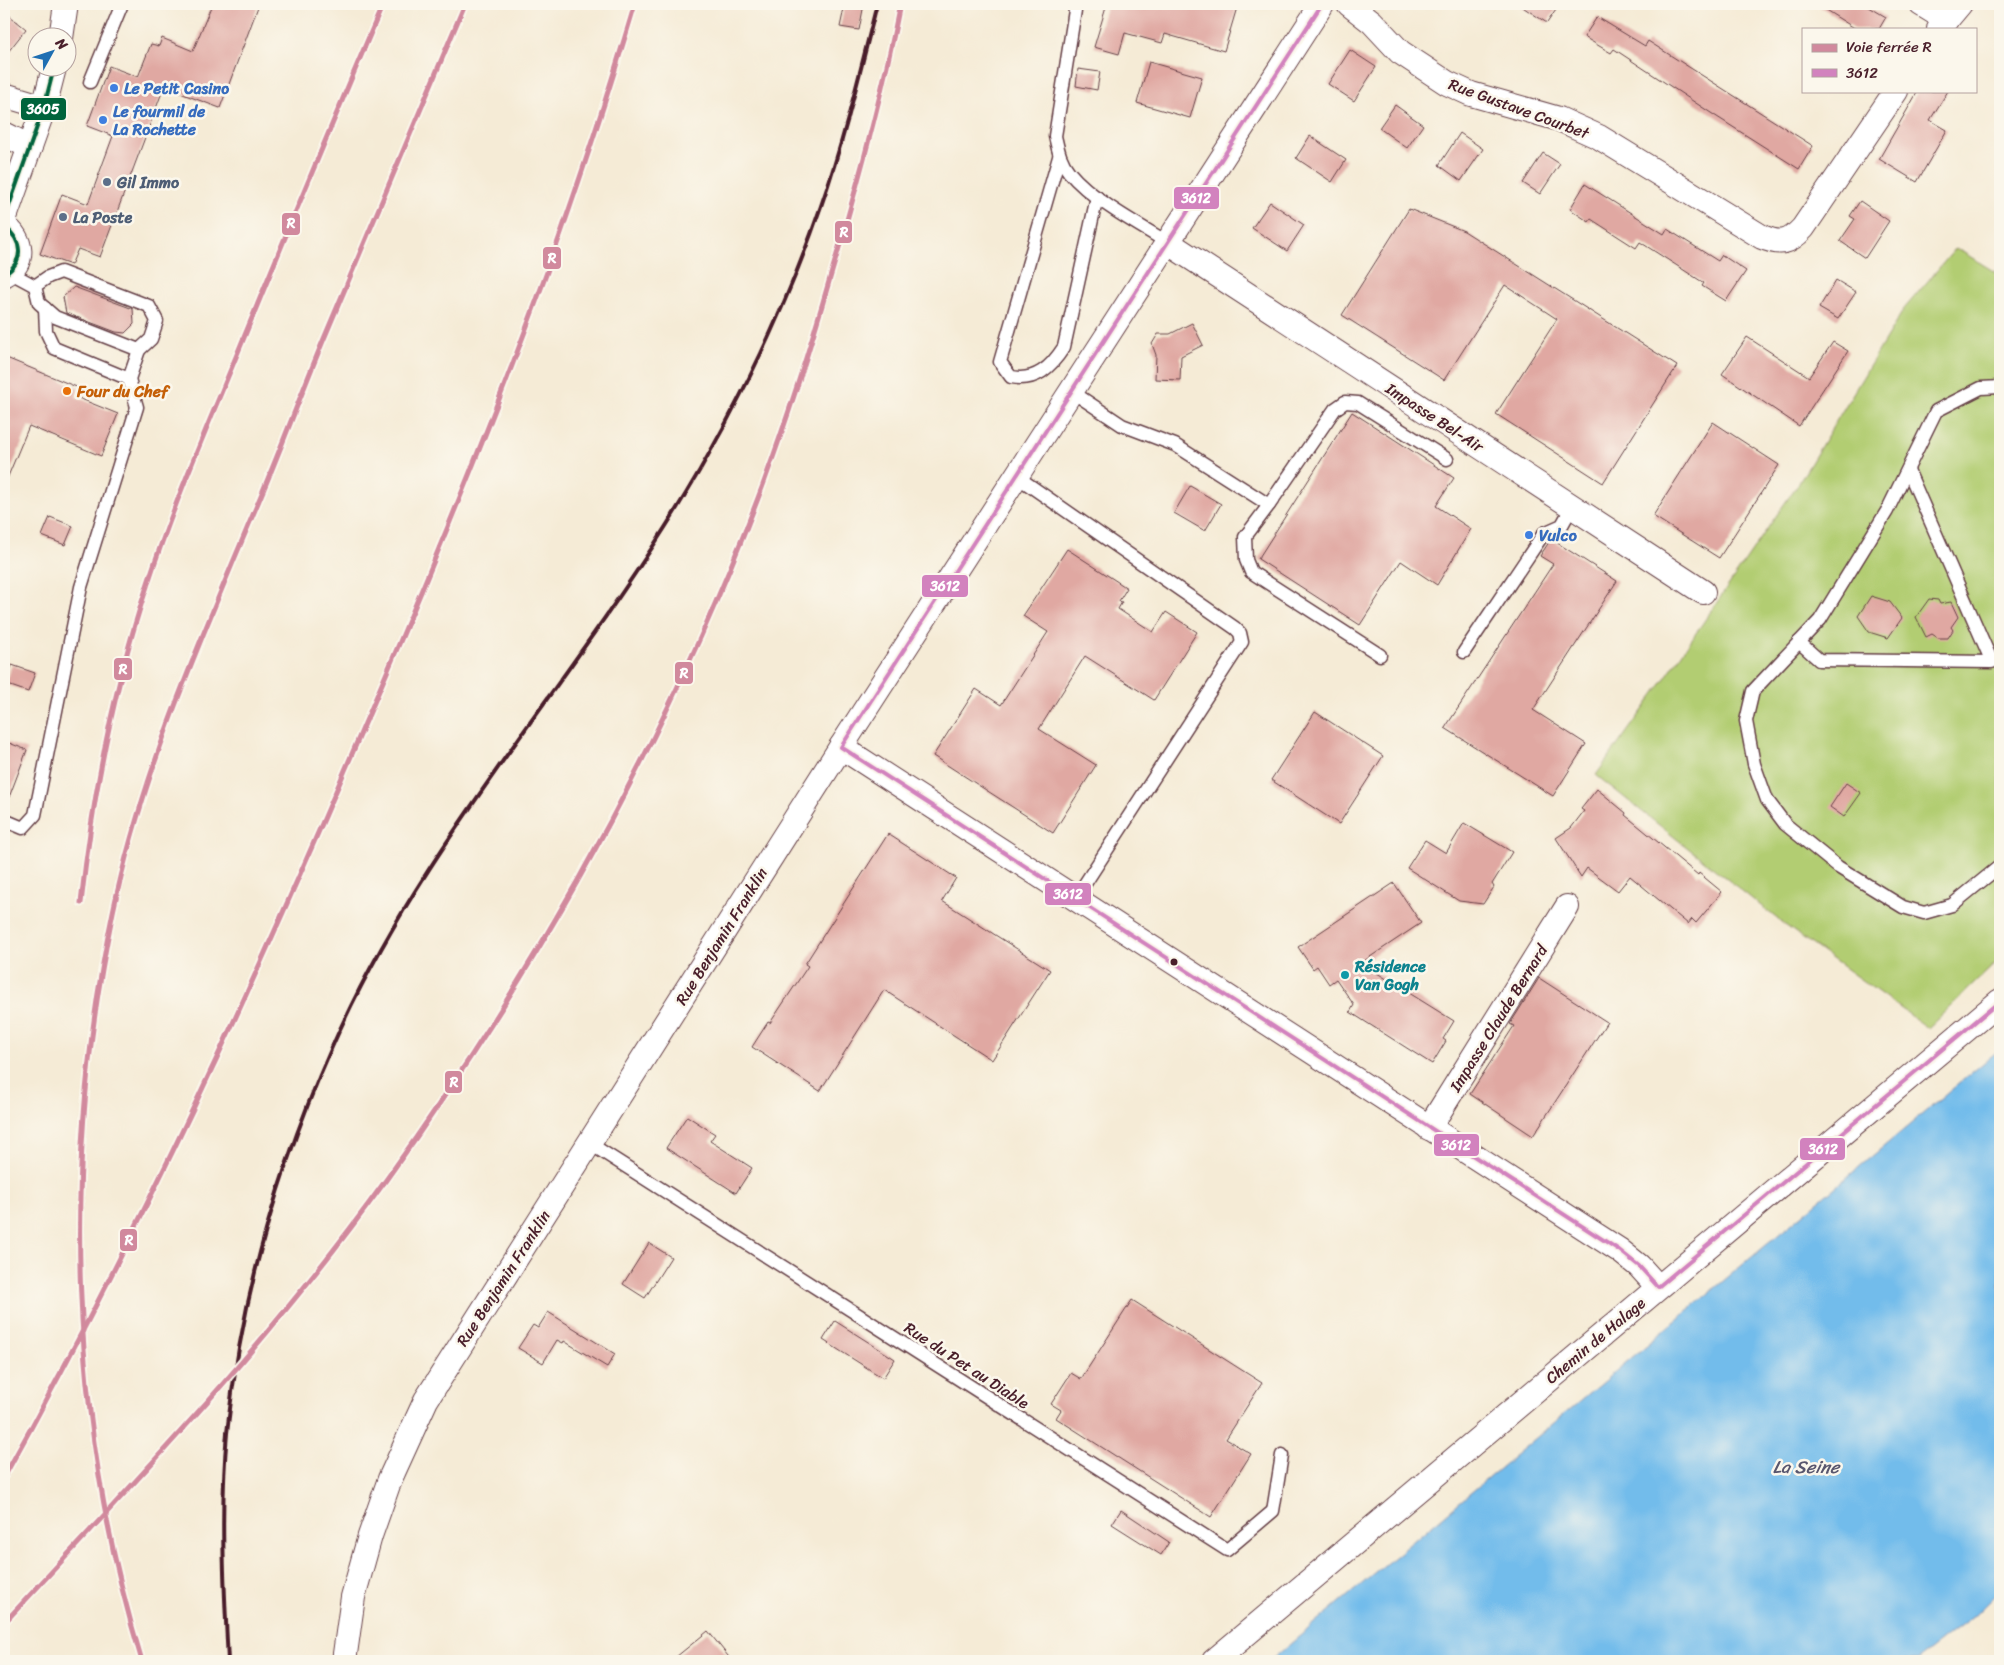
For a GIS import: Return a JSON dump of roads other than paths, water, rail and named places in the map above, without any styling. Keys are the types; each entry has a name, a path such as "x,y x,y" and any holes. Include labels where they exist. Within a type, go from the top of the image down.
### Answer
{"street":[{"path":"62,28 66,4"},
{"name":"Rue Benjamin Franklin","path":"344,1661 354,1597 370,1536 390,1478 426,1400 841,747 1322,4"},
{"name":"Rue Gustave Courbet","path":"1349,4 1372,22 1400,52 1447,83 1471,94 1559,119 1599,138 1775,243 1793,239 1804,228 1895,92"},
{"path":"1921,4 1948,18"},
{"path":"4,220 44,107 51,78"},
{"path":"4,96 44,107"},
{"path":"4,134 30,147"},
{"path":"4,226 16,236 19,244 19,260 6,274"},
{"name":"Impasse Bel-Air","path":"1167,242 1703,592"},
{"path":"841,747 1619,1250 1639,1266 1658,1287"},
{"name":"Impasse Claude Bernard","path":"1429,1128 1567,907"},
{"name":"Chemin de Halage","path":"1214,1661 2000,1001"}],"lane":[{"path":"90,82 122,4"},
{"path":"1076,4 1054,136 1059,157 1068,172 1086,190 1167,242"},
{"path":"1059,157 1000,362 1011,377 1022,379 1035,376 1055,361 1064,347 1097,197"},
{"path":"4,820 23,828 35,815 81,587 137,407 129,379 139,350 151,339 157,321 150,306 61,272 48,277 34,286"},
{"path":"6,274 34,286"},
{"path":"34,286 39,303 55,317 139,350"},
{"path":"45,308 46,331 54,348 129,379"},
{"path":"2000,387 1981,388 1936,411 1887,511 1820,620 1753,691 1746,721 1754,764 1767,800 1785,824 1838,867 1903,907 1924,913 1952,905 1973,890 2000,866"},
{"path":"1071,391 1122,425 1175,445 1269,505"},
{"path":"1380,655 1251,572 1246,560 1245,536 1269,505 1334,409 1345,402 1358,403 1447,459"},
{"path":"1799,642 1819,660 1996,665 1908,470"},
{"path":"1016,476 1236,628 1242,642 1075,899"},
{"path":"1464,652 1544,533 1562,525 1572,507"},
{"name":"Rue du Pet au Diable","path":"590,1143 1227,1550 1273,1512 1282,1455"}],"water":[{"name":"La Seine","path":"2000,1049 2000,1590 1974,1616 1916,1661 1270,1661"}],"railway":[{"path":"228,1661 223,1518 227,1433 233,1383 252,1285 264,1236 295,1140 313,1093 332,1047 366,977 404,910 489,780 623,591 666,526 733,410 790,289 821,206 844,131 877,4"}],"rail line":[{"name":"R","path":"81,903 92,821 106,740 125,659 149,580 195,457 383,4"},
{"name":"R","path":"142,1661 118,1570 99,1477 87,1383 81,1289 80,1194 85,1099 96,1005 113,912 126,857 142,803 159,749 179,696 323,341 465,4"},
{"name":"R","path":"4,1477 102,1294 194,1107 280,919 387,672 458,502 526,330 582,172 635,4"},
{"name":"R","path":"4,1623 202,1408 297,1296 342,1239 443,1099 497,1016 597,845 687,668 763,485 807,356 850,210 877,108 900,4"}],"place":[{"name":"Le Petit Casino","path":"114,88"},
{"name":"Le fourmil de La Rochette","path":"103,120"},
{"name":"Gil Immo","path":"107,182"},
{"name":"La Poste","path":"63,217"},
{"name":"Four du Chef","path":"67,391"},
{"name":"Vulco","path":"1529,535"},
{"name":"Résidence Van Gogh","path":"1345,975"}]}
